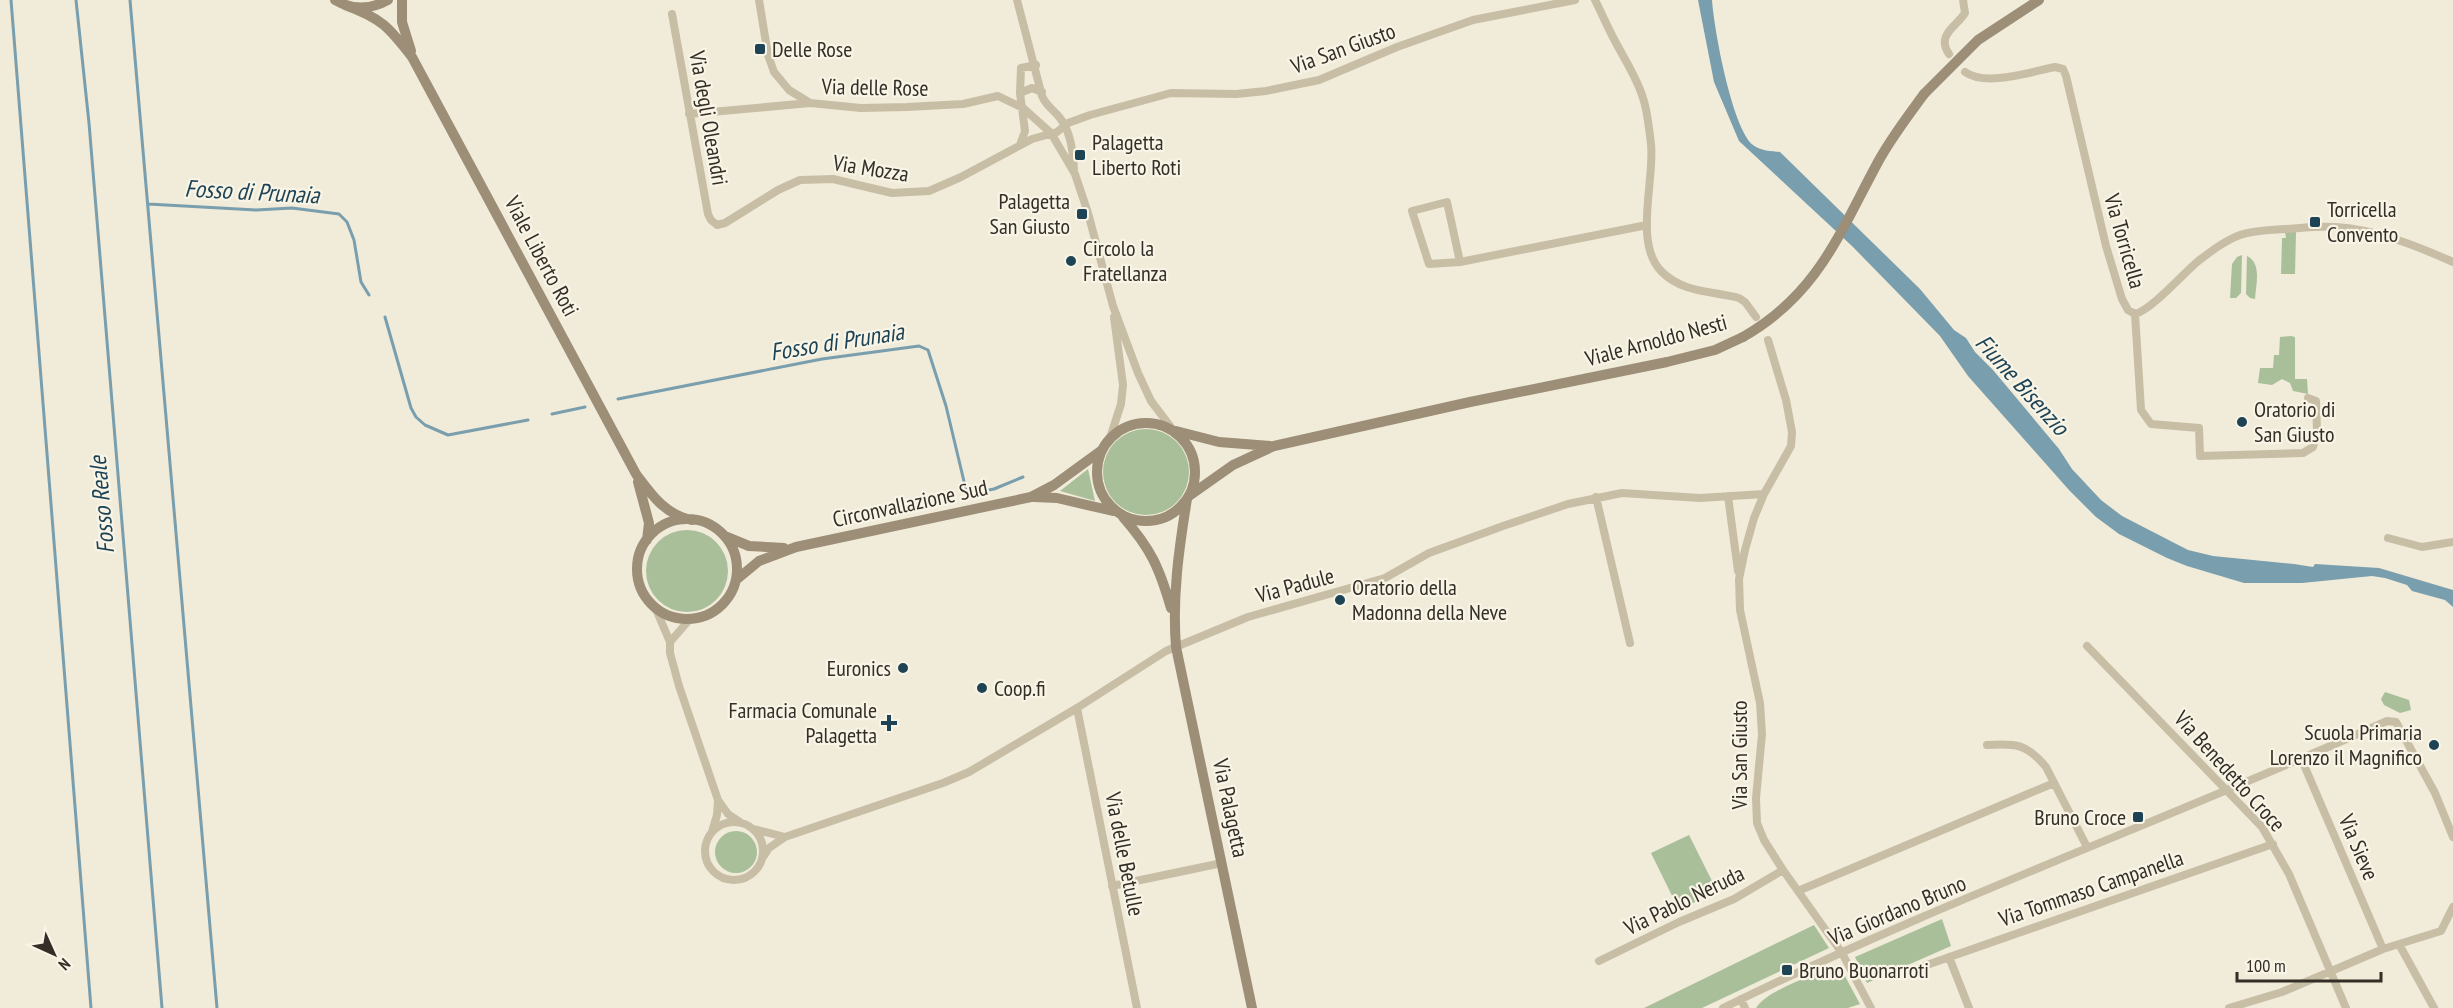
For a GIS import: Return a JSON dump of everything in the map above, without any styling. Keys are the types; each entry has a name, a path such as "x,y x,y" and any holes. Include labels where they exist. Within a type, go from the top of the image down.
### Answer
{"street":[{"name":"Viale Liberto Roti","path":"340,3 365,8 388,0"},
{"name":"Viale Liberto Roti","path":"402,0 402,22 412,57"},
{"name":"Via delle Rose","path":"759,0 768,55 774,72 789,90 810,104 861,108 907,107 963,104 996,96 1023,108"},
{"path":"1017,0 1046,103 1065,125"},
{"path":"1523,0 1527,10"},
{"name":"Via San Giusto","path":"1051,133 1078,119 1171,93 1236,94 1266,91 1319,80 1397,47 1473,20 1575,0"},
{"path":"1595,0 1637,80 1643,98 1649,127 1652,168 1646,207 1653,256 1662,272 1689,289 1739,298 1745,302 1756,317"},
{"path":"1950,54 1945,46 1946,35 1965,13 1963,0"},
{"name":"Viale Arnoldo Nesti","path":"1188,498 1233,465 1274,446 1470,402 1667,362 1715,350 1743,337 1781,311 1814,277 1828,256 1887,146 1924,94 1978,40 2039,0"},
{"name":"Viale Liberto Roti","path":"340,3 370,15 385,24 412,57 636,474 663,507 681,518 692,520"},
{"name":"Via degli Oleandri","path":"672,14 708,214 717,225"},
{"path":"1020,145 1025,131 1020,93 1021,68 1036,65"},
{"name":"Via Torricella","path":"1965,72 1971,76 1986,79 2055,67 2063,69 2106,246 2122,299 2128,310 2135,314 2150,306 2172,284 2213,250 2228,240 2248,232 2334,227 2355,229 2389,238 2453,262"},
{"path":"1020,93 1032,88 1042,92"},
{"path":"690,114 810,104"},
{"path":"1023,108 1051,133"},
{"name":"Via Palagetta","path":"1065,125 1075,174 1113,306 1142,383 1151,401 1186,443 1194,459 1195,477 1188,498 1179,548 1174,617 1176,647 1252,1008"},
{"name":"Via Palagetta","path":"1051,133 1075,174"},
{"name":"Via Mozza","path":"717,225 725,223 778,190 800,180 833,179 882,191 922,193 946,185 1039,135 1051,133"},
{"path":"1460,262 1448,202 1412,211 1429,264 1460,262 1647,225"},
{"name":"Via Palagetta","path":"1113,306 1123,385 1121,404 1110,438 1097,462 1097,484 1105,500 1119,513 1151,552 1174,617"},
{"path":"2135,314 2141,410 2151,424 2199,428 2200,456 2303,453 2313,447 2317,431 2316,401 2308,398"},
{"name":"Via San Giusto","path":"1739,579 1744,550 1764,494 1791,446 1792,432 1786,400 1768,340"},
{"path":"1110,438 1126,428 1141,424 1159,424 1173,430"},
{"name":"Viale Arnoldo Nesti","path":"1173,430 1219,442 1274,446"},
{"name":"Circonvallazione Sud","path":"1031,497 1060,481 1102,450"},
{"name":"Viale Liberto Roti","path":"636,474 648,520 646,541"},
{"name":"Via Padule","path":"785,837 969,772 1077,708 1156,656 1176,647 1248,617 1294,602 1365,585 1400,571 1430,554 1503,526 1596,497 1622,493 1668,497 1764,494"},
{"name":"Via San Giusto","path":"1728,496 1739,579 1740,610 1760,703 1757,822 1764,840 1783,870 1842,953 1871,1008"},
{"name":"Circonvallazione Sud","path":"690,620 700,618 719,608 736,580 759,561 796,547 1031,497 1063,499 1119,513"},
{"path":"1596,497 1630,643"},
{"path":"1119,513 1139,521 1157,520 1174,513 1188,498"},
{"path":"692,520 666,524 657,529 646,541 640,554 637,575 644,595 654,607 670,642 670,653 679,686 718,800 728,814 744,824 785,837"},
{"name":"Circonvallazione Sud","path":"692,520 711,526 743,545 770,548 796,547"},
{"path":"721,533 734,553 736,580"},
{"path":"2388,537 2422,547 2453,542"},
{"path":"654,607 668,616 690,620"},
{"path":"670,642 690,620"},
{"name":"Via Benedetto Croce","path":"2087,646 2248,811 2273,843 2289,874 2346,1008"},
{"name":"Via delle Betulle","path":"1077,708 1137,1008"},
{"name":"Via Giordano Bruno","path":"1723,1008 1842,953 2086,847 2228,790 2387,721 2396,722 2437,798 2453,837"},
{"path":"1987,745 2011,743 2028,749 2046,767 2086,847"},
{"name":"Via Sieve","path":"2301,758 2383,949"},
{"path":"1798,891 2054,783"},
{"path":"718,800 717,815 705,848 706,857 714,872 721,877 738,880 746,878 759,867 769,848 785,837"},
{"path":"712,832 726,823 744,824"},
{"path":"752,828 762,842 762,859"},
{"name":"Via Tommaso Campanella","path":"1921,967 2273,843"},
{"path":"1112,886 1222,863"},
{"name":"Via Pablo Neruda","path":"1599,961 1734,898 1783,870"},
{"path":"2229,1008 2282,992 2383,949 2400,946 2441,931 2449,927 2453,907"},
{"path":"2400,946 2434,1008"},
{"path":"1949,957 1969,1008"},
{"path":"1741,999 1745,1008"}],"green space":[{"path":"2285,232 2296,232 2295,274 2281,274 2282,238 2286,238"},
{"path":"2242,255 2241,293 2236,298 2230,298 2232,264 2237,257"},
{"path":"2247,256 2252,259 2256,269 2255,299 2246,294"},
{"path":"2280,337 2295,337 2295,379 2307,379 2308,394 2293,391 2290,383 2282,379 2272,385 2258,383 2260,368 2273,368 2274,355 2279,355"},
{"path":"1146,429 1163,432 1177,441 1186,455 1189,472 1186,489 1177,503 1163,512 1146,515 1129,512 1115,503 1106,489 1103,472 1106,455 1115,441 1129,432"},
{"path":"1088,469 1095,501 1060,491"},
{"path":"687,530 703,533 716,542 725,555 728,571 725,587 716,600 703,609 687,612 671,609 658,600 649,587 646,571 649,555 658,542 671,533"},
{"path":"2385,692 2409,700 2411,710 2400,713 2384,705 2381,699"},
{"path":"736,831 751,837 757,852 751,867 736,873 721,867 715,852 721,837"},
{"path":"1689,835 1717,891 1679,910 1651,853"},
{"path":"1942,919 1951,946 1867,983 1855,957"},
{"path":"1814,925 1829,948 1702,1008 1644,1008"},
{"path":"1839,965 1860,1004 1848,1008 1756,1008 1762,1001 1782,988"}],"water":[{"name":"Fiume Bisenzio","path":"1698,0 1712,0 1720,54 1731,99 1745,135 1753,145 1763,150 1780,152 1920,289 1954,330 1966,338 1975,352 1993,370 2059,449 2072,469 2101,500 2122,516 2188,550 2213,556 2313,567 2315,564 2379,568 2453,590 2453,607 2445,600 2412,591 2407,585 2372,576 2302,583 2244,583 2167,558 2119,534 2096,517 2069,490 1968,376 1940,336 1852,246 1739,141 1714,82"}],"waterway":[{"path":"11,0 91,1008"},
{"name":"Fosso Reale","path":"76,0 89,123 162,1008"},
{"path":"130,0 217,1008"},
{"name":"Fosso di Prunaia","path":"148,204 256,210 292,208 339,214 347,222 354,240 361,282 369,295"},
{"name":"Fosso di Prunaia","path":"385,317 411,408 416,417 425,425 448,435 528,420"},
{"name":"Fosso di Prunaia","path":"618,399 822,359 919,346 928,350 946,406 967,494 994,489 1023,477"},
{"name":"Fosso di Prunaia","path":"552,414 585,407"}],"place":[{"name":"Delle Rose","path":"760,49"},
{"name":"Palagetta Liberto Roti","path":"1080,155"},
{"name":"Palagetta San Giusto","path":"1082,214"},
{"name":"Torricella Convento","path":"2315,222"},
{"name":"Circolo la Fratellanza","path":"1071,261"},
{"name":"Oratorio di San Giusto","path":"2242,422"},
{"name":"Oratorio della Madonna della Neve","path":"1340,600"},
{"name":"Euronics","path":"903,668"},
{"name":"Coop.fi","path":"982,688"},
{"name":"Farmacia Comunale Palagetta","path":"889,723"},
{"name":"Scuola Primaria Lorenzo il Magnifico","path":"2434,745"},
{"name":"Bruno Croce","path":"2138,817"},
{"name":"Bruno Buonarroti","path":"1787,970"}]}
